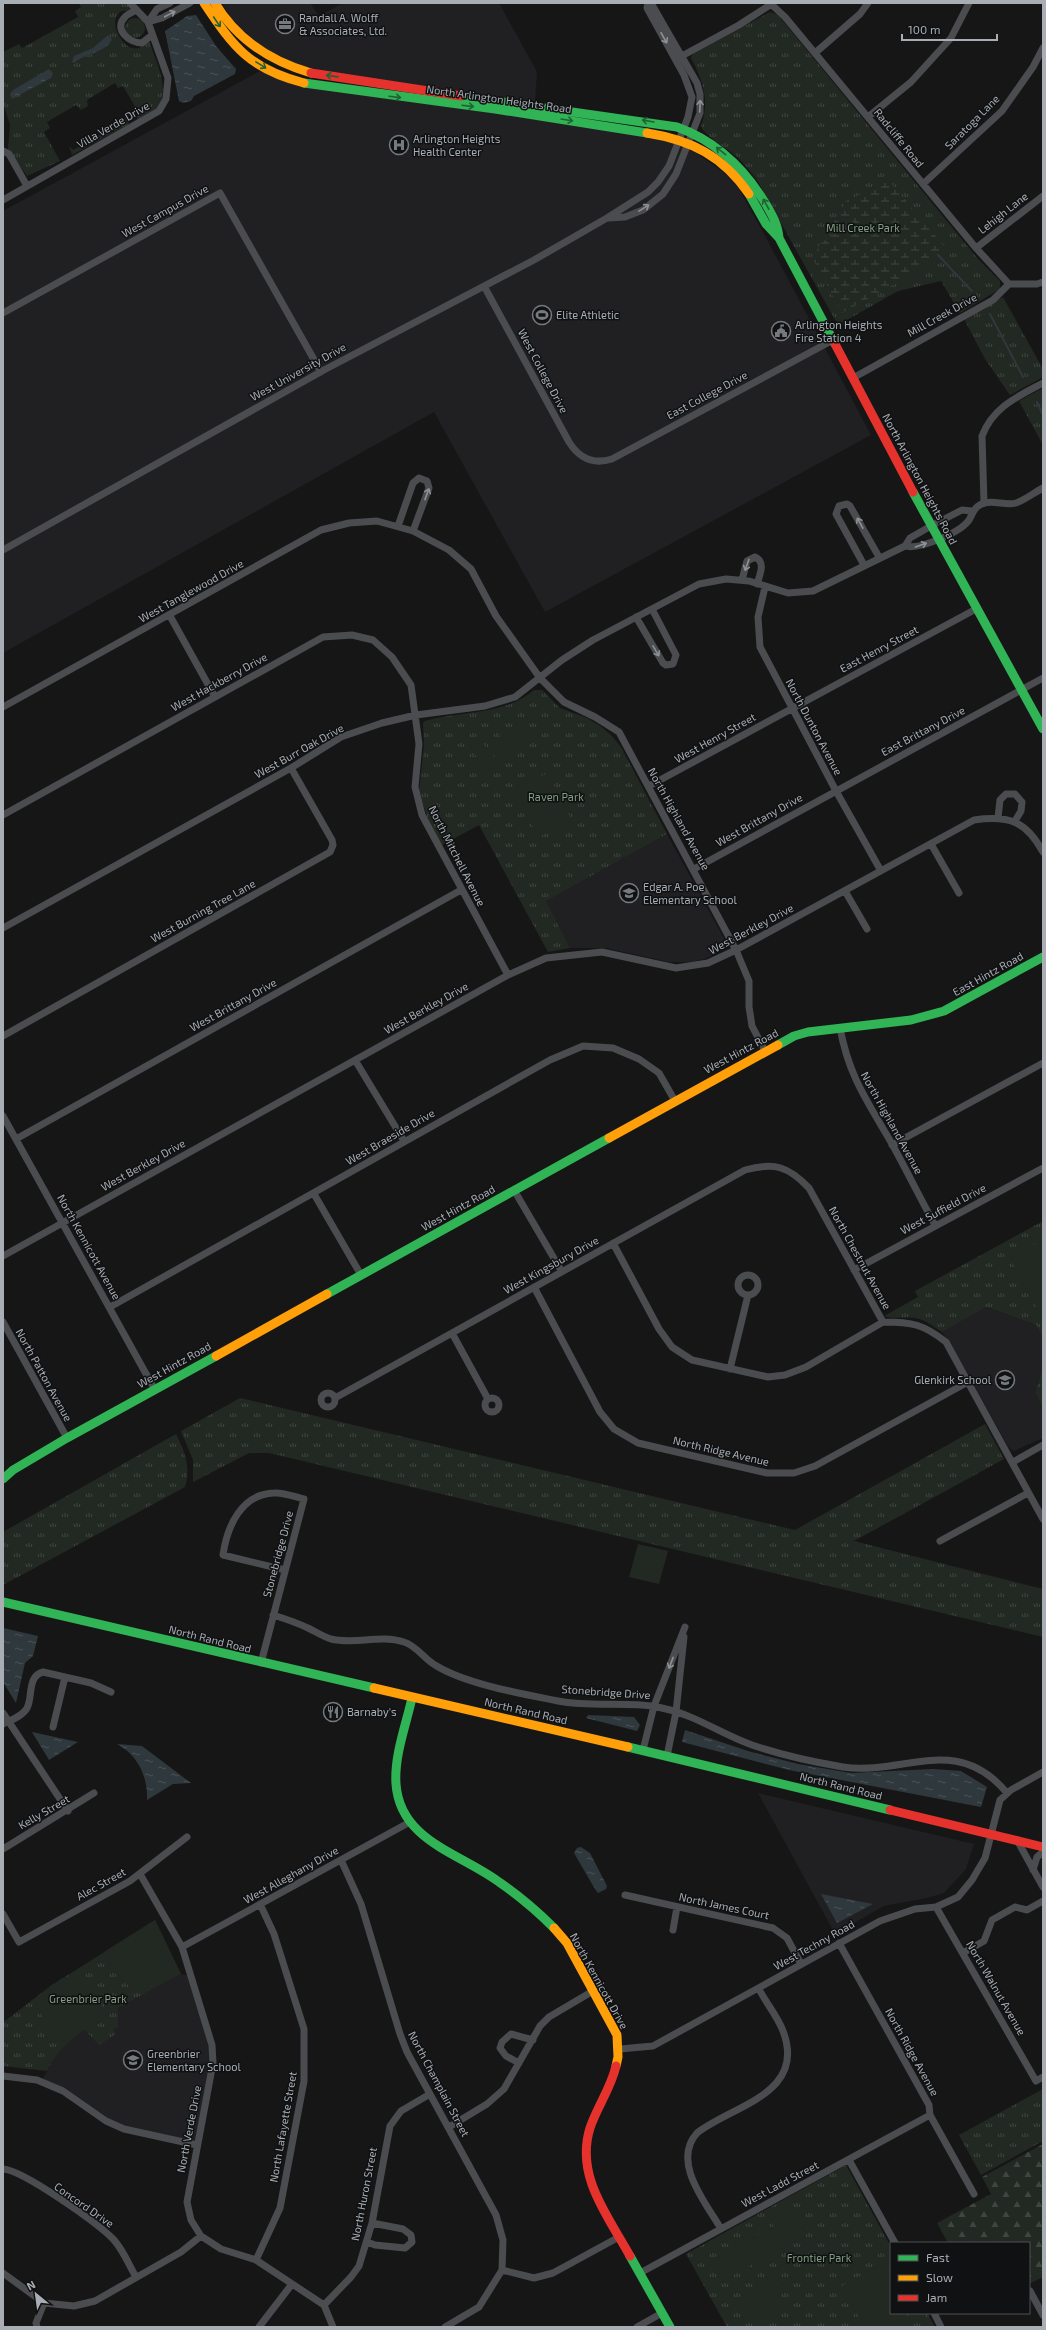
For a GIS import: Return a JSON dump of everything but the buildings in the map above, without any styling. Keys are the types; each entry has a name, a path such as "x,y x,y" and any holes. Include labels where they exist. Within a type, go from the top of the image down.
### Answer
{"main road":[{"name":"North Arlington Heights Road","path":"204,3 235,47 271,72 291,80 321,87 536,115 679,139 688,142 715,158 734,175 751,197 770,232 779,238"},
{"name":"North Arlington Heights Road","path":"215,3 229,25 263,54 290,67 308,73 629,118 693,132 728,156 750,179 779,228 779,238 931,526 1043,729"},
{"name":"East Hintz Road","path":"944,1011 1043,957"},
{"name":"West Hintz Road","path":"3,1479 14,1470 67,1438 765,1051 808,1032 911,1020 944,1011"},
{"name":"North Rand Road","path":"3,1602 412,1698 643,1750 1043,1847"},
{"name":"North Kennicott Drive","path":"412,1698 397,1765 396,1783 398,1799 410,1822 428,1841 498,1881 553,1927 567,1943 617,2035 620,2049 617,2070 590,2127 584,2150 589,2179 619,2237 670,2327"}],"street":[{"name":"Villa Verde Drive","path":"3,200 159,111 166,100 168,78 148,22 130,3"},
{"path":"148,22 157,9 170,3"},
{"path":"148,22 162,18 190,3"},
{"name":"West University Drive","path":"3,550 321,372 484,286 636,201 658,182 669,166 683,129 692,97 690,89 648,8 648,3"},
{"path":"607,218 625,217 643,210 663,194 676,174 700,113 700,94 697,83 683,55 651,3"},
{"path":"815,53 860,14 868,3"},
{"path":"868,117 911,82 951,38 969,3"},
{"path":"675,60 772,4"},
{"name":"Radcliffe Road","path":"772,4 815,53 976,248 1009,284"},
{"path":"136,10 125,16 122,22 124,35 135,43 142,43 152,35"},
{"name":"Saratoga Lane","path":"923,184 1002,111 1033,67 1043,48"},
{"path":"3,151 9,154 27,186"},
{"name":"West Campus Drive","path":"3,313 220,193 321,372"},
{"name":"Lehigh Lane","path":"976,248 1043,196"},
{"path":"1009,284 1037,284 1043,282"},
{"name":"Mill Creek Drive","path":"853,378 993,300 1009,284"},
{"name":"West College Drive","path":"484,286 569,442 578,454 590,460"},
{"name":"East College Drive","path":"590,460 612,459 833,340"},
{"path":"984,502 982,436 986,426 991,417 1007,403 1043,383"},
{"path":"398,526 413,483 419,478 424,479 427,481 429,488 414,531"},
{"path":"972,511 962,510 910,538 904,546 912,548 938,539 962,527 969,520 972,511 984,502 1015,503 1043,488"},
{"path":"864,565 836,514 839,506 847,504 850,506 879,557"},
{"name":"West Tanglewood Drive","path":"3,707 170,616 321,530 348,523 370,522 398,526 414,531 450,550 471,569 496,616 540,678"},
{"name":"West Burr Oak Drive","path":"3,928 291,768 341,737 382,723 416,715 485,706 515,698 562,660 593,640 699,584 722,579 742,580 788,593 812,591 904,546"},
{"path":"742,580 746,561 751,557 755,557 760,560 762,566 757,584"},
{"name":"North Dunton Avenue","path":"765,586 758,617 760,647 836,791 881,871"},
{"path":"636,617 663,663 666,665 673,664 676,655 652,609"},
{"name":"East Henry Street","path":"792,708 976,609"},
{"path":"170,616 215,697"},
{"name":"West Hackberry Drive","path":"3,815 322,637 352,635 372,640 392,657 411,684 416,715"},
{"name":"North Highland Avenue","path":"540,678 564,702 595,717 619,732 694,868 736,950 749,981 749,1007 752,1026 765,1051"},
{"name":"East Brittany Drive","path":"836,791 1043,678"},
{"name":"West Henry Street","path":"649,786 792,708"},
{"name":"North Mitchell Avenue","path":"416,715 419,744 415,787 422,815 508,975"},
{"name":"West Burning Tree Lane","path":"3,1036 330,852 333,845 332,840 291,768"},
{"name":"West Brittany Drive","path":"694,868 836,791"},
{"path":"1015,821 1021,812 1022,802 1015,794 1006,794 1000,800 998,818 1015,821 1034,835 1043,852"},
{"name":"West Berkley Drive","path":"3,1256 508,975 546,958 602,952 676,968 708,964 974,820 998,818"},
{"path":"931,844 959,893"},
{"name":"West Brittany Drive","path":"16,1139 461,890"},
{"path":"845,890 867,930"},
{"name":"North Highland Avenue","path":"840,1028 844,1054 855,1082 892,1145 935,1225"},
{"name":"West Braeside Drive","path":"110,1307 314,1194 404,1141 550,1060 583,1046 613,1048 639,1059 659,1073 675,1101"},
{"path":"355,1060 404,1141"},
{"path":"892,1145 1043,1063"},
{"name":"North Kennicott Avenue","path":"3,1116 155,1390"},
{"name":"West Kingsbury Drive","path":"335,1398 745,1170 762,1166 781,1167"},
{"name":"North Chestnut Avenue","path":"781,1167 792,1172 809,1188 883,1322 909,1322 928,1328 946,1342 1043,1519"},
{"name":"West Suffield Drive","path":"854,1270 1043,1168"},
{"path":"514,1190 562,1272"},
{"path":"314,1194 361,1274"},
{"path":"613,1243 659,1329 672,1347 692,1360 768,1377 785,1375 806,1367 883,1322"},
{"name":"North Ridge Avenue","path":"534,1287 600,1412 614,1429 638,1443 767,1473 794,1474 815,1466 968,1382"},
{"path":"730,1369 748,1295"},
{"name":"North Patton Avenue","path":"3,1322 67,1438"},
{"path":"452,1333 488,1399"},
{"path":"1013,1462 1043,1445"},
{"name":"Stonebridge Drive","path":"261,1663 304,1499 274,1493 248,1502 241,1508 232,1522 226,1539 224,1555 285,1570"},
{"path":"940,1541 1028,1493"},
{"name":"Stonebridge Drive","path":"273,1615 293,1621 330,1639 350,1641 383,1638 405,1642 435,1665 460,1676 487,1684 560,1701 654,1706 676,1712 752,1745 845,1768 876,1767 936,1759 961,1763 984,1772 1007,1793"},
{"path":"643,1750 654,1706 685,1627 676,1712 667,1756"},
{"path":"6,1723 24,1712 28,1707 34,1677 38,1673 43,1672 91,1683 111,1692"},
{"path":"53,1727 65,1677"},
{"path":"3,1713 6,1723 68,1811"},
{"path":"990,1834 1000,1800 1007,1793 1043,1772"},
{"name":"Kelly Street","path":"3,1849 94,1794"},
{"name":"West Alleghany Drive","path":"182,1946 410,1822"},
{"name":"West Techny Road","path":"620,2049 653,2046 759,1989 801,1964 880,1921 915,1909 936,1907 958,1897 972,1880 985,1858 990,1834"},
{"name":"Alec Street","path":"3,1914 19,1942 130,1881 187,1837"},
{"path":"1017,1840 1043,1887"},
{"path":"1033,1870 1037,1857 1043,1852"},
{"name":"North Champlain Street","path":"341,1860 361,1904 400,2034 430,2094 496,2215 503,2240 502,2270"},
{"name":"North Verde Drive","path":"140,1874 182,1946 212,2045 213,2063 187,2202 191,2220 201,2236 221,2249 256,2260 324,2305"},
{"name":"North James Court","path":"625,1895 773,1928 787,1938 801,1964"},
{"path":"963,1953 984,1941 992,1920 1015,1907 1027,1910 1043,1901"},
{"name":"North Lafayette Street","path":"256,2260 280,2208 304,2081 304,2029 274,1934 260,1904"},
{"path":"673,1930 677,1907"},
{"name":"North Walnut Avenue","path":"936,1907 1036,2081 1043,2077"},
{"name":"North Ridge Avenue","path":"839,1943 929,2105 930,2115 974,2194"},
{"path":"721,2228 691,2175 688,2152 693,2138 697,2134 767,2093 779,2081 786,2067 788,2057 783,2031 759,1989"},
{"path":"449,2127 493,2099 504,2089 540,2026 549,2017 593,1991"},
{"path":"519,2063 503,2052 500,2048 502,2042 511,2034 533,2040"},
{"path":"3,2076 37,2080 63,2091 106,2121 124,2129 197,2145"},
{"name":"North Huron Street","path":"324,2305 359,2266 372,2223 390,2126 401,2111 430,2094"},
{"name":"West Ladd Street","path":"640,2273 721,2228 850,2160 930,2115"},
{"path":"850,2160 894,2242"},
{"name":"Concord Drive","path":"3,2169 20,2173 103,2229 115,2241 136,2277"},
{"path":"367,2242 375,2245 405,2248 412,2242 411,2235 403,2229 372,2223"},
{"path":"3,2273 44,2303 74,2306 95,2301 181,2252 201,2236"},
{"path":"445,2327 479,2307 502,2270 534,2278 553,2273 619,2237"},
{"path":"259,2327 292,2284"},
{"path":"1030,2291 1043,2315"},
{"path":"37,2327 36,2323 44,2303"},
{"path":"324,2305 332,2327"},
{"path":"637,2327 662,2313"},
{"path":"934,2314 941,2327"}],"shaded area":[{"path":"222,3 310,3 319,16 343,3 499,3 537,72 535,102 367,79 290,64 252,40 234,23"},
{"path":"260,71 480,111 669,140 696,153 722,171 737,186 871,435 545,612 434,412 3,653 3,211"},
{"name":"Edgar A. Poe Elementary School","path":"667,834 727,944 727,948 704,959 691,962 669,962 606,948 570,948 545,901"},
{"name":"Glenkirk School","path":"985,1307 1036,1325 1043,1338 1043,1367 1035,1393 1043,1408 1043,1438 1014,1451 1009,1448 950,1342 942,1332"},
{"path":"758,1793 974,1844 966,1869 944,1893 927,1898 884,1906 835,1934"},
{"name":"Greenbrier Elementary School","path":"181,1974 191,1976 213,2063 197,2145 124,2129 41,2082 65,2043 118,2008"}],"green space":[{"path":"79,3 127,3 130,10 119,13 116,17 115,27 122,41 129,47 138,48 142,47 148,41 150,43 161,75 163,92 162,99 154,110 138,120 136,117 140,115 123,86 118,88 115,83 87,100 88,106 81,110 76,105 47,122 50,128 44,132 60,161 27,176 8,149 10,125 3,103 3,52 19,44 22,48 78,17 75,11 81,7"},
{"name":"Mill Creek Park","path":"770,12 778,15 978,259 1000,281 1000,289 960,313 941,281 898,291 838,325 757,180 736,156 706,134 701,126 705,108 704,91 699,75 691,58 693,54"},
{"path":"135,18 142,21 145,28 142,35 135,38 128,35 125,28 128,21"},
{"path":"124,114 129,124 72,155 69,146 73,150 107,131 106,124 110,129 125,120"},
{"path":"885,176 945,247 920,270 842,313 813,259 819,245 833,234 831,225 842,213 844,202 875,188"},
{"path":"1003,297 1043,369 1043,377 1010,395 985,359 964,319"},
{"path":"1043,388 1043,445 1019,401"},
{"name":"Raven Park","path":"534,690 542,690 560,708 587,718 599,725 611,735 621,747 667,834 546,901 570,948 548,952 479,825 442,845 427,817 419,791 424,745 423,723 425,721 496,708 522,698"},
{"path":"520,723 532,743 522,748 511,728"},
{"path":"508,730 520,750 510,755 499,735"},
{"path":"496,737 507,756 498,762 487,742"},
{"path":"482,741 496,766 485,772 471,747"},
{"path":"548,773 572,821 538,837 514,789"},
{"path":"1043,1221 1043,1338 1036,1325 986,1307 942,1332 920,1319 892,1318 884,1316 918,1297 915,1291"},
{"path":"1043,1240 1043,1312 1039,1313 1010,1258"},
{"path":"1043,1367 1043,1408 1035,1393"},
{"path":"240,1398 795,1530 985,1424 1004,1459 854,1541 1043,1589 1043,1637 269,1453 249,1453 193,1482 193,1460 181,1431"},
{"path":"176,1434 186,1460 187,1480 185,1487 3,1585 3,1532"},
{"path":"638,1544 668,1551 659,1584 629,1577"},
{"name":"Greenbrier Park","path":"155,1920 181,1974 118,2008 118,2027 113,2030 116,2034 99,2045 85,2030 73,2038 63,2048 47,2071 3,2066 3,2018 5,2021 49,1987"},
{"path":"155,1920 181,1974 155,1985 145,1988 135,1988 119,1978 104,1952"},
{"path":"62,1978 78,1981 90,1989 107,2015 65,2043 51,2032 33,2000"},
{"path":"1043,2089 1043,2141 981,2175 959,2135"},
{"path":"1043,2144 1043,2277 1030,2284 1030,2242 947,2242 937,2223 991,2194 982,2177"},
{"name":"Frontier Park","path":"846,2165 890,2245 890,2314 928,2314 935,2327 727,2327 686,2254"},
{"path":"791,2208 806,2235 722,2281 711,2261 774,2226 771,2220"},
{"path":"880,2265 890,2283 890,2314 906,2314 913,2327 864,2327 842,2286"},
{"path":"771,2281 775,2283 780,2293 782,2300 781,2312 768,2323 755,2327 737,2298"}],"water":[{"path":"196,15 216,46 236,69 235,74 194,96 191,101 183,103 179,101 165,31 187,16"},
{"path":"108,35 112,39 105,47 74,63 72,62 74,56 93,48"},
{"path":"49,69 53,73 51,78 12,99 10,94 13,90"},
{"path":"3,1628 38,1636 33,1656 25,1663 16,1703 3,1682"},
{"path":"588,1715 634,1717 640,1725 637,1731 586,1718"},
{"path":"685,1730 748,1751 798,1764 851,1773 933,1769 961,1771 987,1787 981,1807 789,1770 682,1742"},
{"path":"32,1732 78,1742 49,1760"},
{"path":"117,1744 142,1746 191,1783 173,1784 147,1800 146,1783 136,1760 131,1754"},
{"path":"581,1847 590,1853 607,1886 606,1889 598,1893 574,1853 577,1848"},
{"path":"821,1894 873,1904 837,1923"}],"waterway":[{"path":"938,255 972,291"},
{"path":"990,314 1023,377"},
{"path":"1037,402 1043,415"}],"traffic: fast":[{"path":"304,83 495,109 647,133"},
{"path":"461,96 677,127 704,140 727,156 738,166 764,201 776,223 779,238 835,344"},
{"path":"749,194 766,224 779,238"},
{"path":"913,492 1043,729"},
{"path":"778,1045 794,1036 808,1032 911,1020 944,1011 1043,957"},
{"path":"327,1294 609,1138"},
{"path":"3,1479 13,1470 67,1438 216,1356"},
{"path":"3,1602 374,1688"},
{"path":"412,1698 401,1741 396,1773 396,1784 400,1803 408,1819 434,1844 499,1882 535,1910 554,1928"},
{"path":"628,1747 890,1810"},
{"path":"630,2256 670,2327"}],"traffic: slow":[{"path":"204,3 225,33 245,55 270,71 304,83"},
{"path":"215,3 234,28 256,47 282,62 311,73"},
{"path":"647,133 678,140 705,152 728,169 749,194"},
{"path":"609,1138 778,1045"},
{"path":"216,1356 327,1294"},
{"path":"374,1688 628,1747"},
{"path":"554,1928 567,1943 617,2035 618,2057 616,2066"}],"traffic: jam":[{"path":"311,73 461,96"},
{"path":"835,344 913,492"},
{"path":"890,1810 1043,1847"},
{"path":"616,2066 611,2082 590,2128 587,2146 587,2163 590,2179 596,2195 630,2256"}],"place":[{"name":"Randall A. Wolff & Associates, Ltd.","path":"285,24"},
{"name":"Arlington Heights Health Center","path":"399,145"},
{"name":"Elite Athletic","path":"542,315"},
{"name":"Arlington Heights Fire Station 4","path":"781,331"},
{"name":"Edgar A. Poe Elementary School","path":"629,893"},
{"name":"Glenkirk School","path":"1005,1380"},
{"name":"Barnaby's","path":"333,1712"},
{"name":"Greenbrier Elementary School","path":"133,2060"}]}
